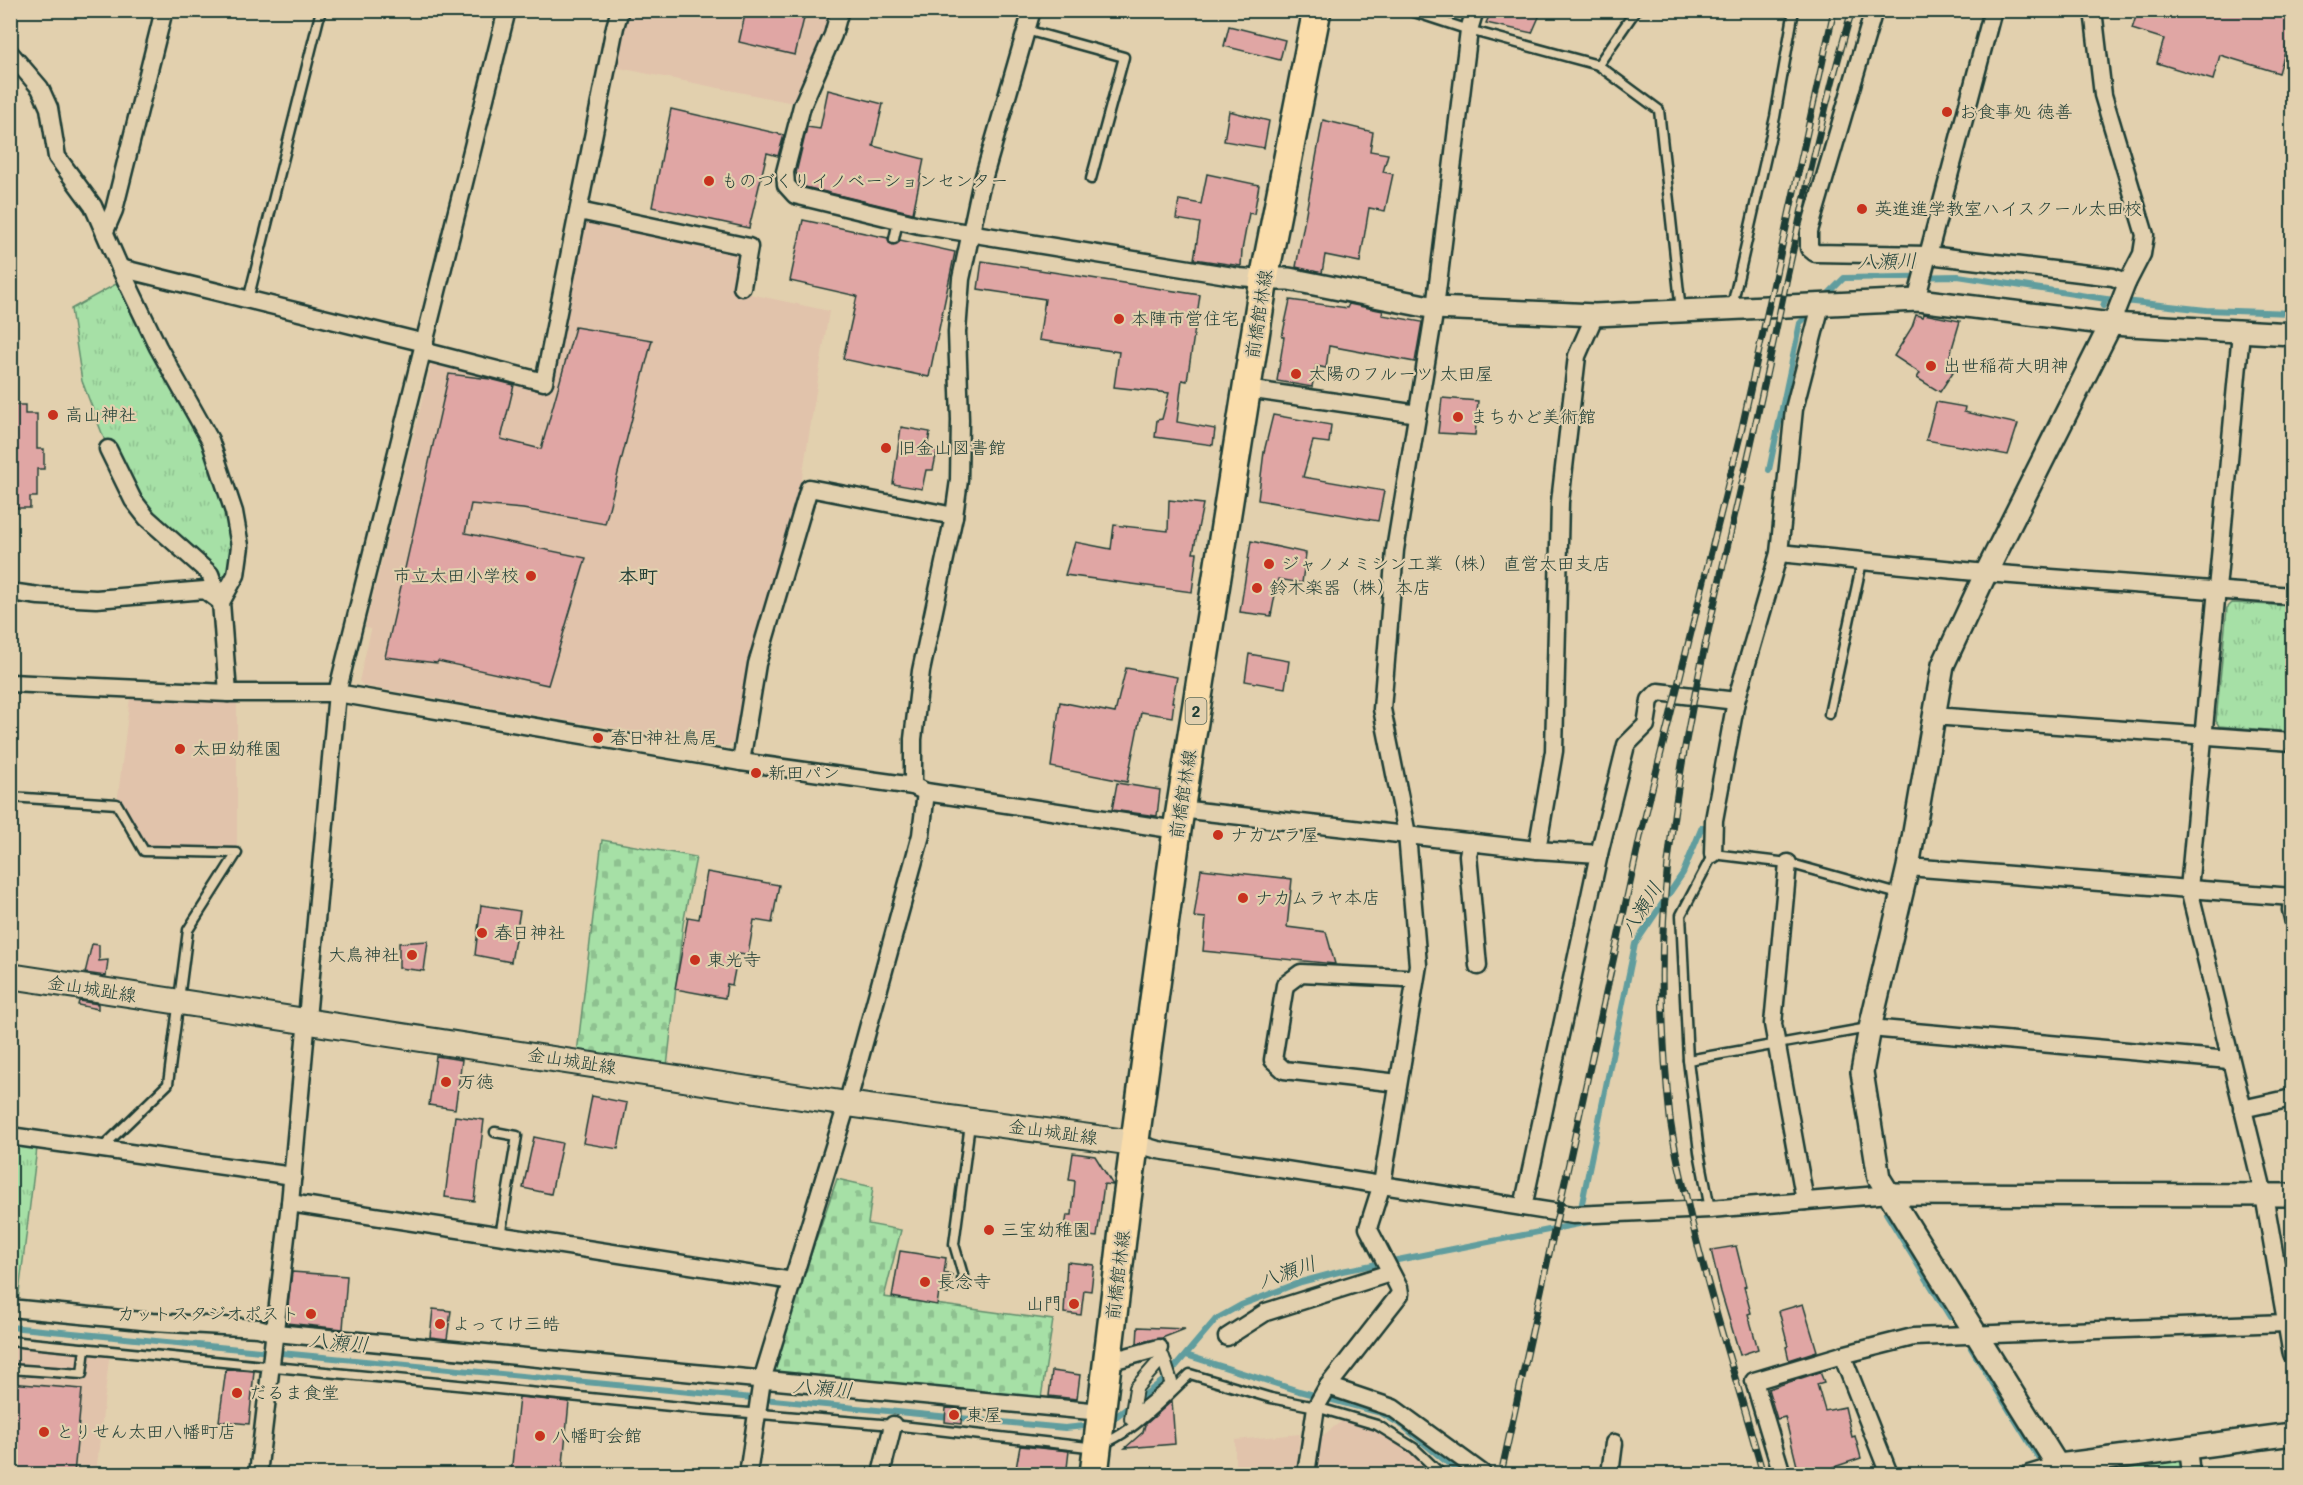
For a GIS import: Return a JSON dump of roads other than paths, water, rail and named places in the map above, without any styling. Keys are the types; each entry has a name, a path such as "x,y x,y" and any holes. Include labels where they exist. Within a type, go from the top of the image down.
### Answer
{"main road":[{"name":"前橋館林線","path":"1094,1474 1134,1143 1178,819 1264,279 1317,10"},
{"name":"金山城趾線","path":"10,976 847,1104 1134,1143"}],"street":[{"path":"105,231 114,210 164,10"},
{"path":"258,1474 293,1176 337,693 507,10"},
{"path":"120,268 424,347 544,382 615,27 621,10"},
{"path":"840,10 833,35 802,106 785,172 786,185 795,195 898,221 1239,277 1289,279 1435,308 1594,315 1821,305 1918,294 2241,332 2292,334"},
{"path":"748,1474 755,1414 762,1380 847,1104 921,835 920,789 913,739 921,671 954,516 959,480 957,332 961,279 980,190 1032,10"},
{"path":"1306,1474 1317,1405 1328,1386 1400,1294 1371,1220 1382,1184 1418,965 1407,834 1382,709 1395,550 1435,308 1469,30 1475,10"},
{"path":"1874,10 1809,231 1809,248 1815,253 1928,259 2113,277 2126,285"},
{"path":"1918,294 1993,10"},
{"path":"2061,1470 1879,1178 1862,1072 1870,1028 1908,867 1943,665 2142,254 2145,235 2103,95 2093,10"},
{"path":"10,53 40,88 49,108 57,157 93,206 158,347 210,440 234,512 240,546 237,575 221,602"},
{"path":"579,211 749,247 742,287"},
{"path":"1713,854 1714,820 1736,701 1779,553 1794,409 1821,305"},
{"path":"1538,850 1554,751 1560,502 1577,356 1594,315"},
{"path":"2241,332 2189,889 2229,1060 2264,1195 2292,1355"},
{"path":"1247,389 1418,414"},
{"path":"108,449 133,500 147,518 210,574 221,602 228,693"},
{"path":"741,762 757,663 808,488 954,516"},
{"path":"1779,553 1986,573 2292,596"},
{"path":"10,592 96,599 205,590 221,602"},
{"path":"10,683 228,693 337,693 741,762 920,789 1178,819 1407,834 1538,850 1599,854"},
{"path":"1523,1207 1599,854 1626,745 1646,725 1650,700 1658,692 1736,701"},
{"path":"1933,716 2292,742"},
{"path":"1471,842 1468,855 1478,966"},
{"path":"1788,863 1773,1024 1804,1201"},
{"path":"1908,867 2290,897"},
{"path":"1398,1083 1284,1070 1273,1060 1285,985 1301,973 1405,978 1415,981"},
{"path":"1870,1028 2229,1060"},
{"path":"2242,1109 2292,1098"},
{"path":"10,1136 293,1176"},
{"path":"1134,1143 1158,1150 1573,1215 1709,1203 1804,1201 1890,1194 2292,1195"},
{"path":"290,1203 793,1281"},
{"path":"1227,1337 1266,1312 1390,1273"},
{"path":"10,1308 152,1322 258,1328 276,1333 762,1380 1100,1426"},
{"path":"1782,1474 1754,1381 1842,1355 1913,1338 2286,1323"},
{"path":"1108,1362 1159,1348"},
{"path":"1842,1355 1889,1474"},
{"path":"1163,1358 1172,1384 1131,1419 1136,1388 1163,1358"},
{"path":"1328,1386 1393,1408 1482,1473"},
{"path":"881,1474 893,1425"},
{"path":"2029,1474 2292,1434"},
{"path":"1610,1474 1614,1443"},
{"path":"2188,1448 2191,1474"}],"lane":[{"path":"248,300 321,10"},
{"path":"1408,10 1469,30 1598,65 1659,110 1681,311"},
{"path":"1598,65 1636,10"},
{"path":"1732,308 1775,117 1794,10"},
{"path":"1026,30 1124,57 1091,179"},
{"path":"894,239 898,221"},
{"path":"1829,714 1862,562"},
{"path":"10,797 117,804 144,851 237,853 188,930 168,1084 102,1149"},
{"path":"1709,1203 1699,1152 1688,1060 1681,915 1713,854 1788,863 1902,895"},
{"path":"2290,897 2287,910 2292,932"},
{"path":"1688,1060 1870,1028"},
{"path":"962,1280 963,1275 954,1244 971,1121"},
{"path":"495,1132 517,1136 500,1236"},
{"path":"10,1341 755,1414 893,1425 1089,1448 1100,1426 1114,1439 1146,1416 1190,1374 1271,1398 1317,1405 1377,1425 1414,1448 1441,1474"},
{"path":"10,1370 82,1374 85,1348"}],"waterway":[{"name":"八瀬川","path":"1823,299 1844,278 1958,276 2106,299"},
{"name":"八瀬川","path":"2103,306 2106,299 2206,310 2292,313"},
{"name":"八瀬川","path":"1769,470 1800,323 1812,311"},
{"name":"八瀬川","path":"1580,1213 1635,944 1683,873 1702,827"},
{"path":"1886,1213 1950,1317"},
{"name":"八瀬川","path":"1109,1422 1164,1380 1216,1319 1241,1305 1301,1282 1342,1271 1594,1221"},
{"name":"八瀬川","path":"10,1327 1065,1428 1094,1425"},
{"path":"1971,1348 2038,1457"},
{"path":"1186,1355 1299,1391 1381,1413 1403,1426 1461,1474"}],"railway":[{"path":"1501,1474 1641,833 1741,432 1834,10"},
{"path":"1763,1474 1698,1247 1672,1130 1663,1023 1663,926 1675,809 1693,701 1811,169 1852,10"}],"place":[{"name":"お食事処 徳善","path":"1947,112"},
{"name":"ものづくりイノベーションセンター","path":"709,181"},
{"name":"英進進学教室ハイスクール太田校","path":"1862,209"},
{"name":"本陣市営住宅","path":"1119,319"},
{"name":"出世稲荷大明神","path":"1931,366"},
{"name":"太陽のフルーツ 太田屋","path":"1296,374"},
{"name":"高山神社","path":"53,415"},
{"name":"まちかど美術館","path":"1458,417"},
{"name":"旧金山図書館","path":"886,448"},
{"name":"ジャノメミシン工業（株） 直営太田支店","path":"1269,564"},
{"name":"市立太田小学校","path":"531,576"},
{"name":"鈴木楽器（株）本店","path":"1257,588"},
{"name":"春日神社鳥居","path":"598,738"},
{"name":"太田幼稚園","path":"180,749"},
{"name":"新田パン","path":"756,773"},
{"name":"ナカムラ屋","path":"1218,835"},
{"name":"ナカムラヤ本店","path":"1243,898"},
{"name":"春日神社","path":"482,933"},
{"name":"大鳥神社","path":"412,955"},
{"name":"東光寺","path":"695,960"},
{"name":"万徳","path":"446,1082"},
{"name":"三宝幼稚園","path":"989,1230"},
{"name":"長念寺","path":"925,1282"},
{"name":"山門","path":"1074,1304"},
{"name":"カットスタジオポスト","path":"311,1314"},
{"name":"よってけ三皓","path":"440,1324"},
{"name":"だるま食堂","path":"237,1393"},
{"name":"東屋","path":"954,1415"},
{"name":"とりせん太田八幡町店","path":"44,1432"},
{"name":"八幡町会館","path":"540,1436"}],"district":[{"name":"本町","path":"638,576"}]}
